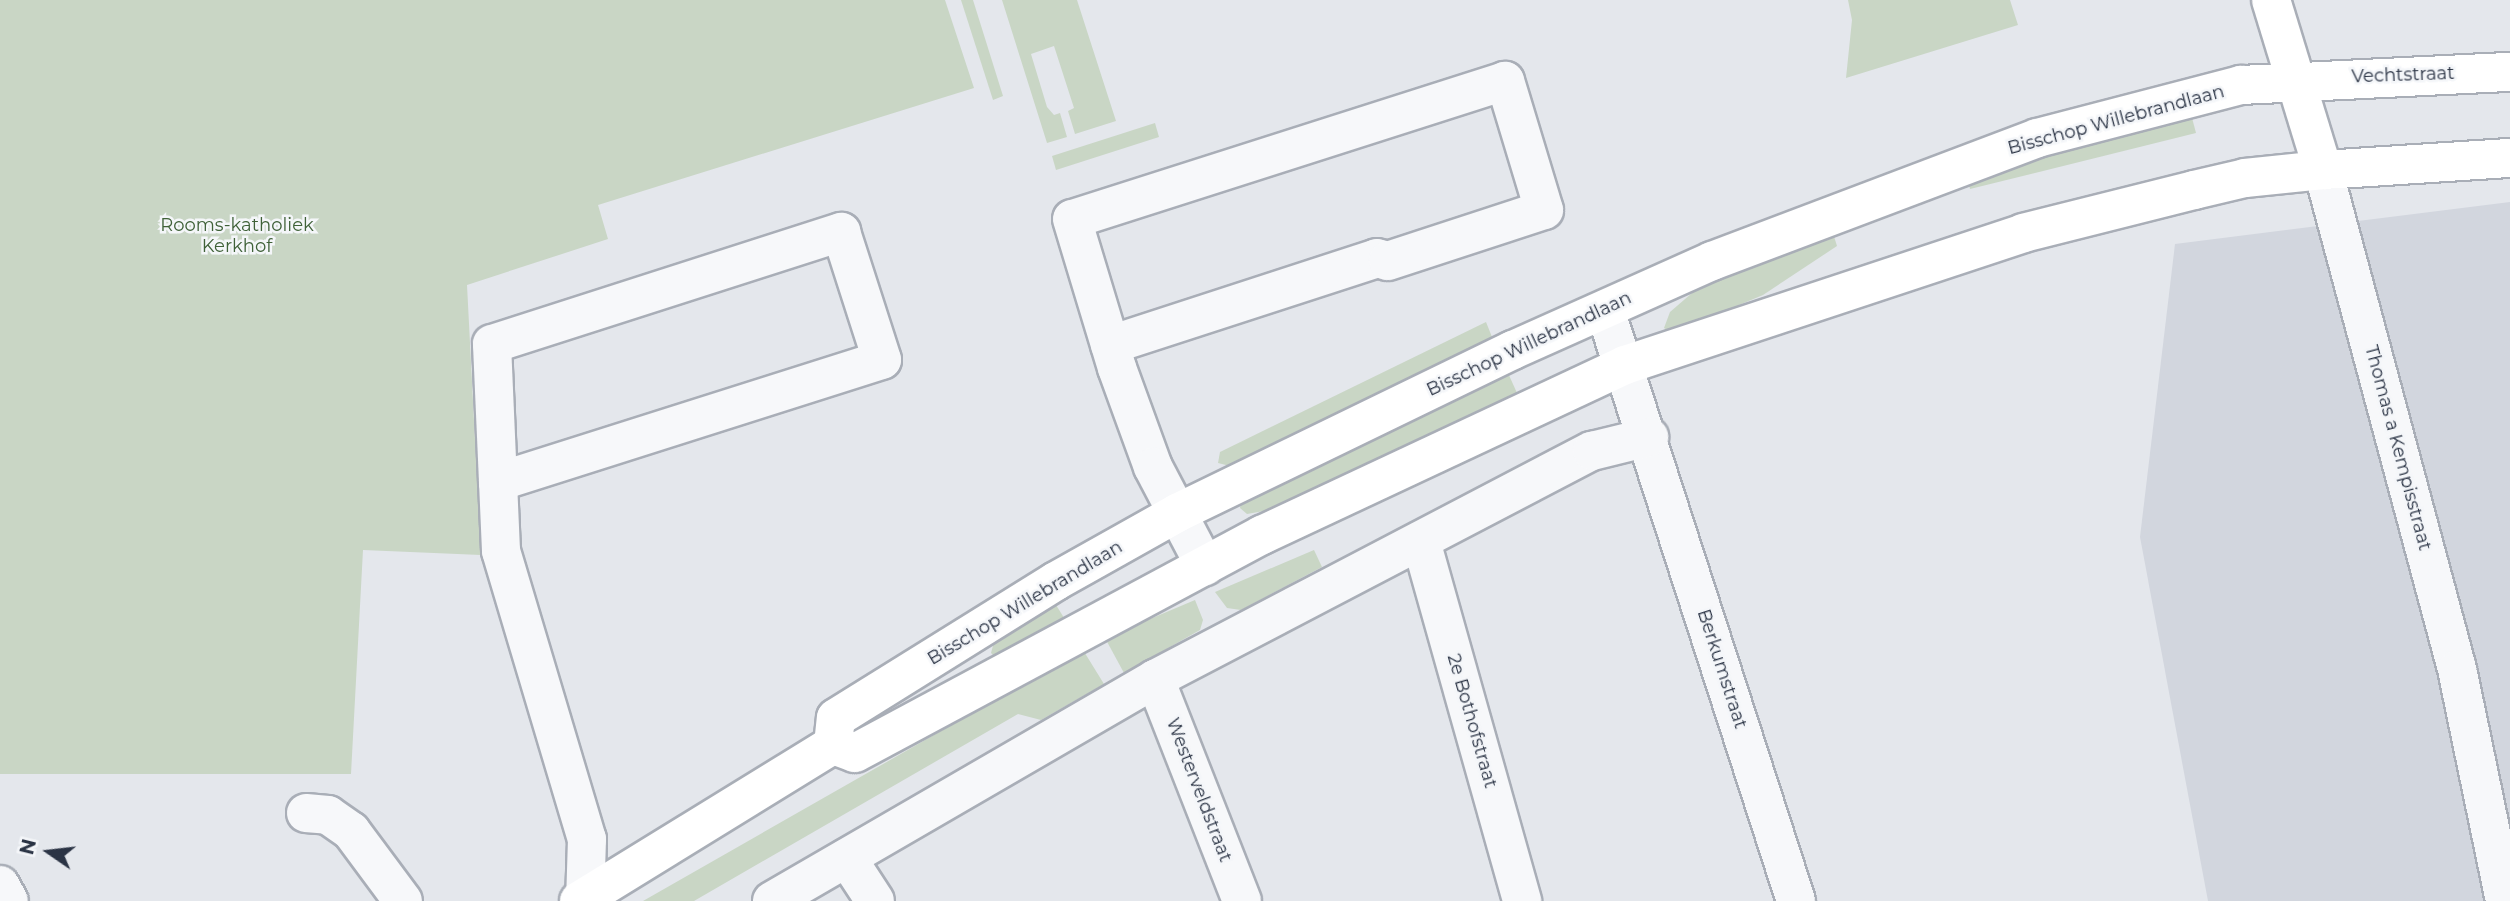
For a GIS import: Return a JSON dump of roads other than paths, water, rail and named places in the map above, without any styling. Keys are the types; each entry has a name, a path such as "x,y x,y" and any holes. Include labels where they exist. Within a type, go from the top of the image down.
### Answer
{"main road":[{"name":"Thomas a Kempisstraat","path":"2272,0 2323,170"},
{"name":"Vechtstraat","path":"2296,79 2510,72"},
{"name":"Bisschop Willebrandlaan","path":"833,745 836,718 1069,574 1177,513 1712,261 2037,138 2241,85 2296,79"},
{"path":"582,900 833,745 855,753 1205,566 1451,444 1625,365 2023,233 2245,178 2323,170 2510,158"}],"street":[{"path":"1110,345 1377,258 1388,261 1544,210 1505,82 1072,219 1110,345 1159,476 1205,566"},
{"name":"Thomas a Kempisstraat","path":"2323,170 2457,669 2505,901"},
{"path":"498,482 882,360 841,232 492,344 498,482 501,551 587,839 582,900"},
{"name":"Berkumstraat","path":"1605,310 1649,437 1796,901"},
{"path":"772,901 1155,679 1592,452 1649,437"},
{"name":"2e Bothofstraat","path":"1421,541 1522,901"},
{"name":"Westerveldstraat","path":"1155,679 1242,901"},
{"path":"306,813 328,815 351,831 403,901"},
{"path":"847,858 875,901"},
{"path":"0,885 9,901"}],"park label":[{"name":"Rooms-katholiek Kerkhof","path":"237,236"}]}
